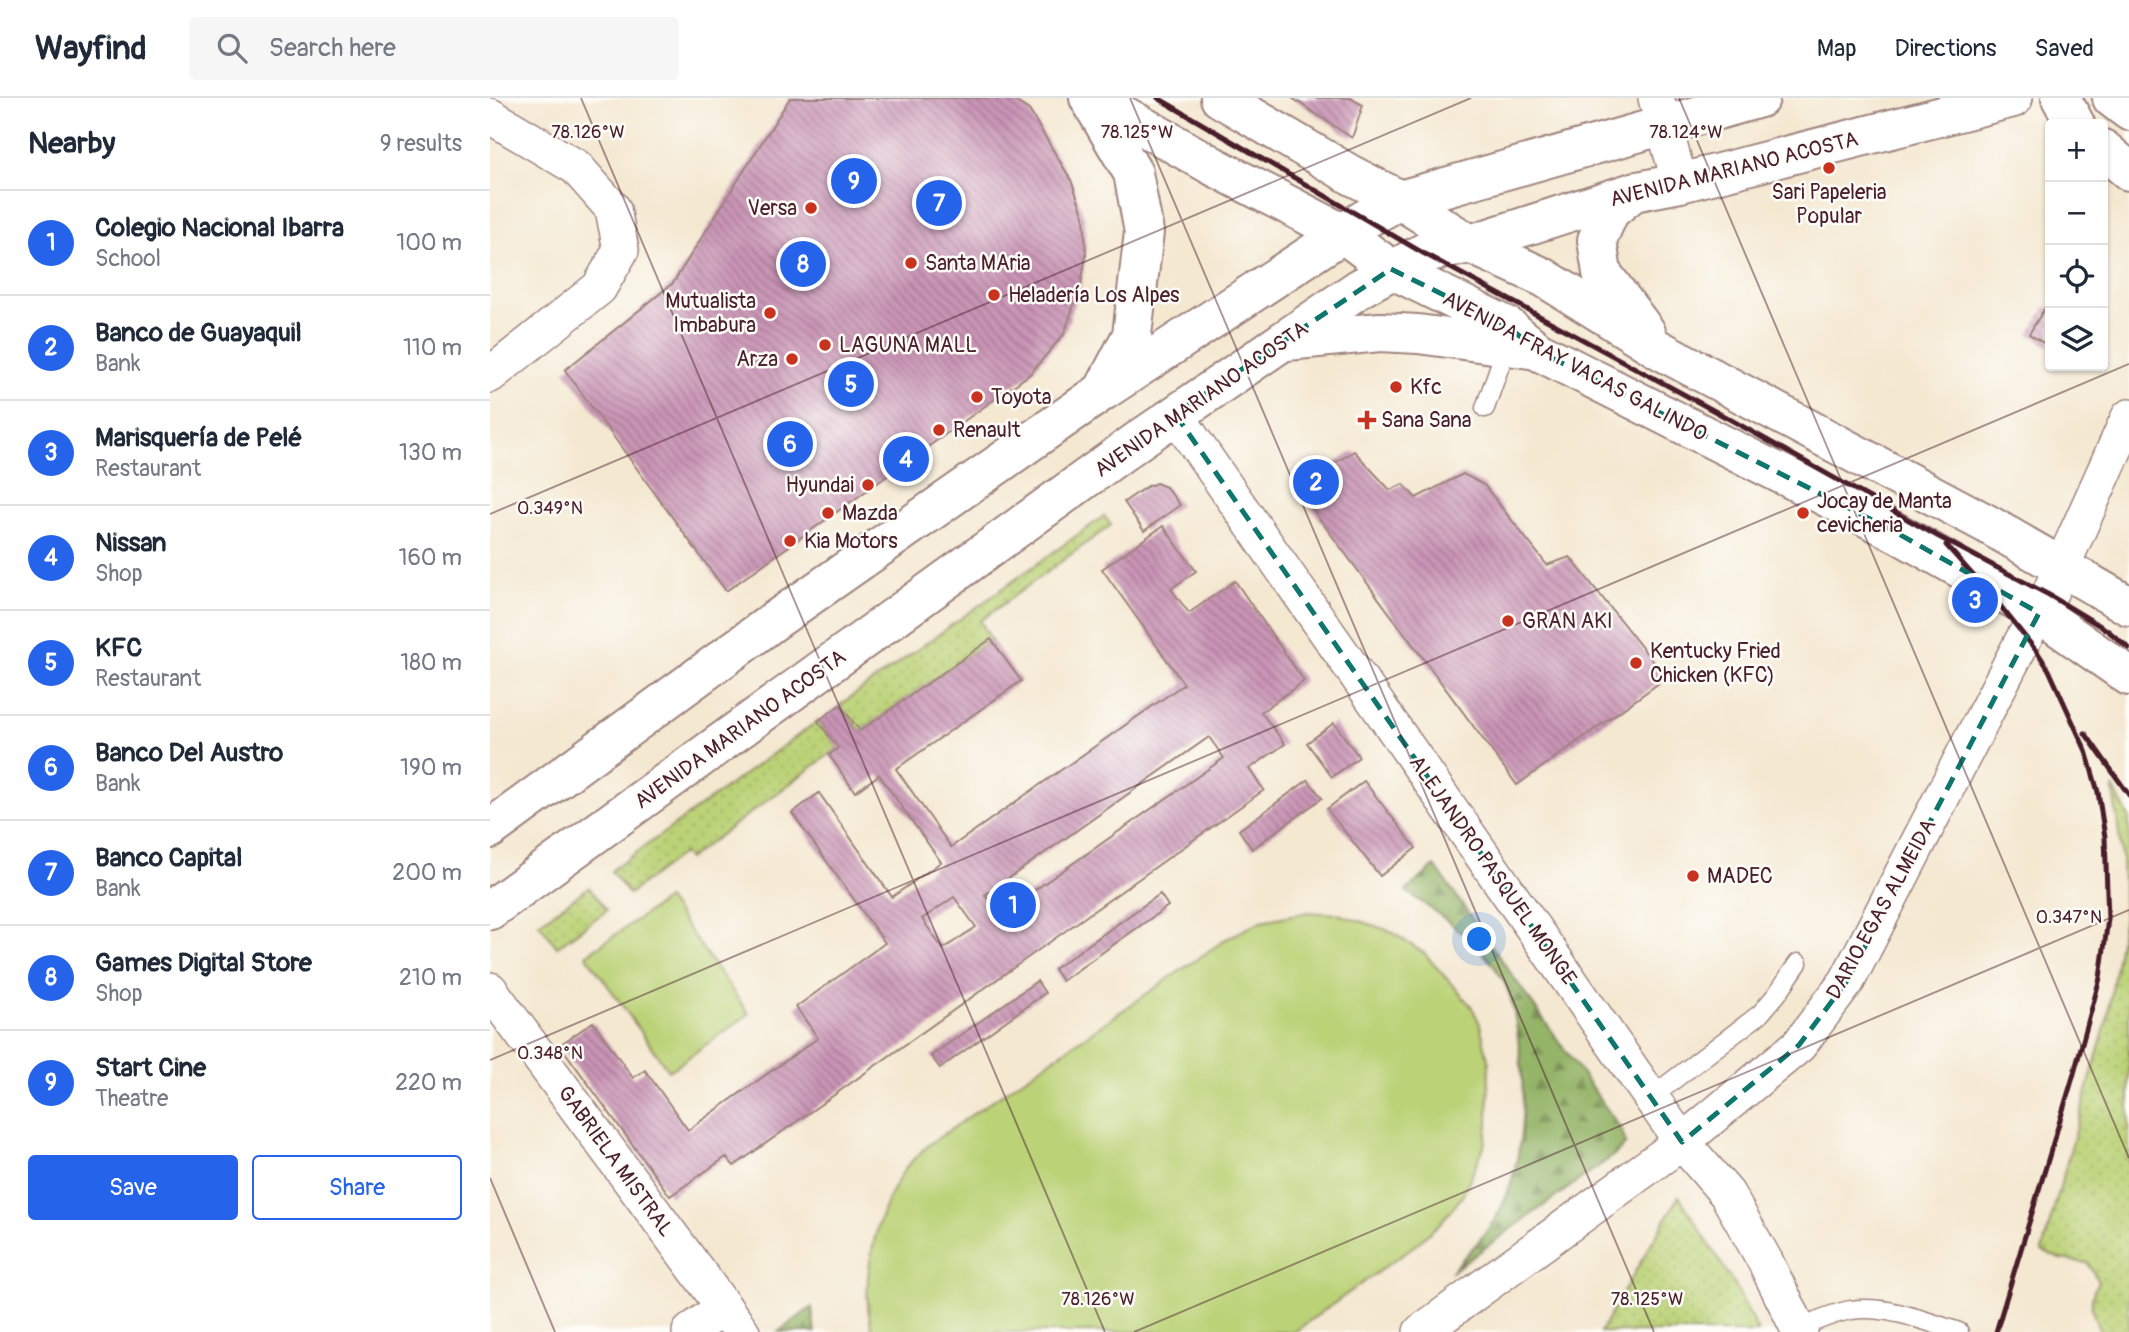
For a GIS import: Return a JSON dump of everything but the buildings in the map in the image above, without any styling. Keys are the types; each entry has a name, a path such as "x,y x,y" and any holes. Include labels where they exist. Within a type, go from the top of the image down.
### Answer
{"main road":[{"name":"AVENIDA FRAY VACAS GALINDO","path":"1091,98 1342,233 1391,269 1507,326 1522,348 1889,529 2039,613 2129,676"},
{"path":"1091,98 1133,173 1144,232 1132,335 1103,391"},
{"path":"1220,98 1400,200 1470,244 1543,277 1660,350 1987,524 2129,606"},
{"path":"490,829 763,629 1103,391 1342,233 1400,200 1660,112 1760,98"},
{"name":"AVENIDA MARIANO ACOSTA","path":"490,910 1175,414 1391,269 1423,253 1470,244 1633,192 1680,183 2013,98"},
{"path":"2061,98 2072,119"},
{"path":"2112,98 2129,111"},
{"path":"2108,153 2129,171"},
{"path":"1633,192 1609,211 1597,240 1602,273 1660,350"},
{"path":"1285,341 1380,332 1419,334 1522,348"}],"street":[{"path":"1660,112 1680,183"},
{"path":"490,116 576,167 612,209 621,250 599,288 490,375"},
{"name":"ALEJANDRO PASQUEL MONGE","path":"1175,414 1682,1142 1727,1194 1800,1330"},
{"name":"DARIO EGAS ALMEIDA","path":"1421,1332 1682,1142 1800,1045 1847,981 2039,613 2129,417"},
{"name":"GABRIELA MISTRAL","path":"490,990 733,1320"},
{"path":"694,1331 733,1320"}],"lane":[{"path":"1485,408 1522,348"},
{"path":"1651,1097 1760,1013 1798,963"},
{"path":"1800,1330 1839,1313 1867,1309 1903,1314 1958,1332"}],"highlighted area":[{"path":"1391,269 1507,326 1538,351 1890,529 2039,613 1847,981 1799,1045 1682,1142 1175,414"}],"green space":[{"path":"1104,516 1111,525 980,621 991,639 860,731 840,705"},
{"path":"818,721 838,748 688,859 683,853 629,894 611,871"},
{"path":"2113,787 2129,818 2129,1332 2100,1332 2092,1306 2098,1281 2088,1263 2060,1259 2042,1251 2107,1020 2124,917 2122,858"},
{"path":"1435,866 1621,1129 1626,1143 1617,1153 1450,1273 1492,1224 1502,1206 1516,1166 1523,1102 1521,1059 1514,1012 1511,998 1498,971 1462,933 1406,891"},
{"path":"589,887 607,910 557,947 539,923"},
{"path":"667,899 749,1014 669,1071 586,955"},
{"path":"1308,912 1338,914 1390,931 1424,953 1472,1007 1480,1024 1489,1064 1488,1126 1484,1147 1462,1197 1441,1222 1418,1243 1294,1332 873,1332 868,1294 877,1230 892,1191 904,1170 918,1154 1226,939 1261,921"},
{"path":"1679,1196 1736,1287 1758,1332 1600,1332"},
{"path":"812,1307 815,1332 778,1332"}],"railway":[{"path":"1158,98 1423,253 2049,595 2107,630 2129,648"},
{"path":"1946,545 2002,608 2049,670 2086,751 2098,792 2105,837 2108,919 2100,978 1996,1332"},
{"path":"2085,733 2129,795"}],"place":[{"name":"Sari Papeleria Popular","path":"1829,168"},
{"name":"Start Cine","path":"854,181"},
{"name":"Banco Capital","path":"939,203"},
{"name":"Versa","path":"811,208"},
{"name":"Santa MAria","path":"911,263"},
{"name":"Games Digital Store","path":"803,264"},
{"name":"Heladería Los Alpes","path":"994,295"},
{"name":"Mutualista Imbabura","path":"770,313"},
{"name":"LAGUNA MALL","path":"825,345"},
{"name":"Arza","path":"792,359"},
{"name":"KFC","path":"851,384"},
{"name":"Kfc","path":"1396,387"},
{"name":"Toyota","path":"977,397"},
{"name":"Sana Sana","path":"1367,420"},
{"name":"Renault","path":"939,430"},
{"name":"Banco Del Austro","path":"790,444"},
{"name":"Nissan","path":"906,459"},
{"name":"Banco de Guayaquil","path":"1316,482"},
{"name":"Hyundai","path":"868,485"},
{"name":"Mazda","path":"828,513"},
{"name":"Jocay de Manta cevicheria","path":"1803,513"},
{"name":"Kia Motors","path":"790,541"},
{"name":"Marisquería de Pelé","path":"1975,600"},
{"name":"GRAN AKI","path":"1508,621"},
{"name":"Kentucky Fried Chicken (KFC)","path":"1636,663"},
{"name":"MADEC","path":"1693,876"},
{"name":"Colegio Nacional Ibarra","path":"1013,905"}]}
